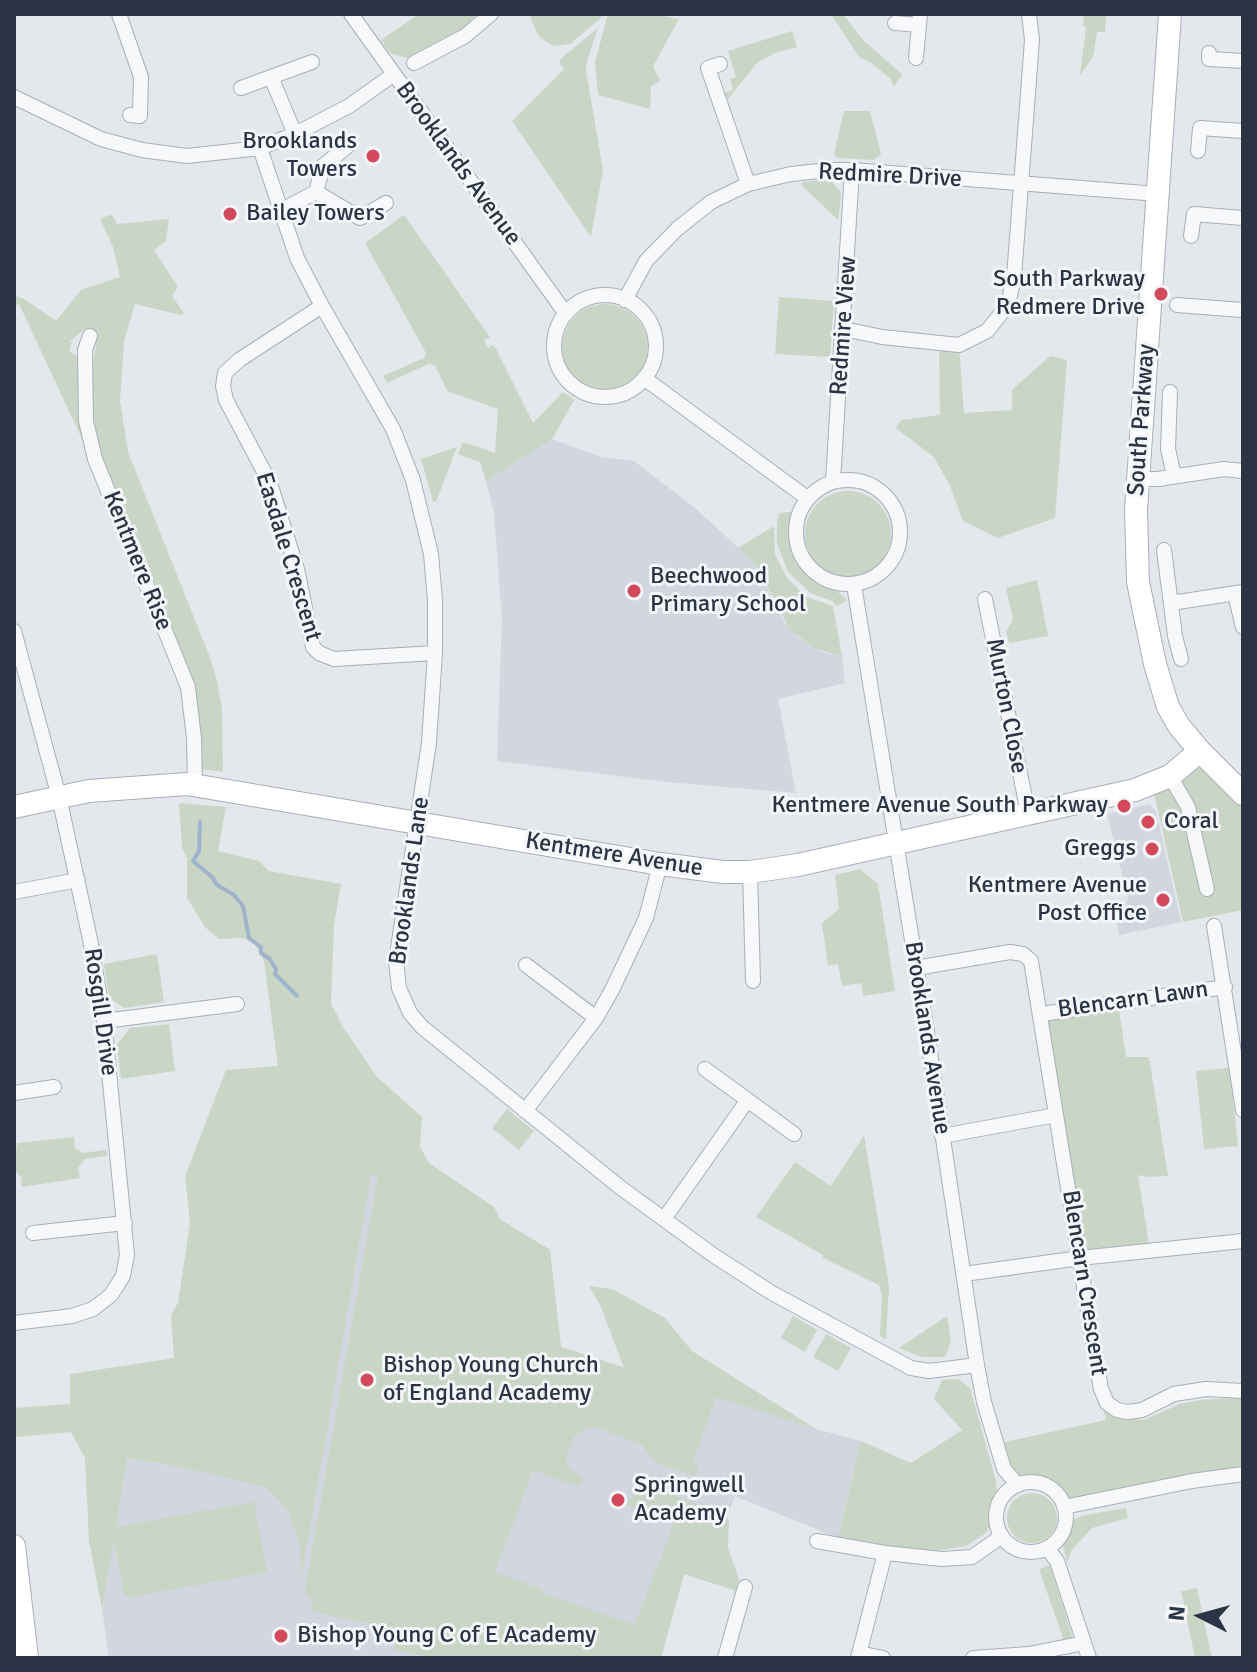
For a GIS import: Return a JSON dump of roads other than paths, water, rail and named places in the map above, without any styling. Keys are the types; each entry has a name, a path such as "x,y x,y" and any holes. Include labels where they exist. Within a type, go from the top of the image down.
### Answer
{"street":[{"path":"119,14 141,77 140,116 130,115"},
{"name":"Brooklands Avenue","path":"351,14 566,314"},
{"path":"414,63 465,36 491,14"},
{"path":"844,329 882,337 957,345 987,331 1008,305 1014,277 1032,40 1029,14"},
{"name":"South Parkway","path":"1170,14 1136,510 1138,582 1155,664 1168,707 1200,751 1243,793"},
{"path":"895,23 920,20 916,58"},
{"path":"1209,53 1209,59 1243,61"},
{"path":"241,88 312,62"},
{"path":"720,64 708,68 748,184"},
{"path":"14,97 101,139 142,150 187,156 260,148 349,106 394,74"},
{"path":"271,77 295,134"},
{"path":"1198,151 1200,128 1243,131"},
{"path":"280,211 316,192 323,166 350,144"},
{"name":"Brooklands Lane","path":"260,148 297,258 393,429 413,480 431,554 435,653 429,743 396,961 397,979 410,1013 422,1027 525,1111 664,1219 772,1293 895,1362 929,1371 977,1365"},
{"name":"Redmire Drive","path":"625,300 646,261 677,229 711,202 748,184 791,174 852,170 1158,194"},
{"name":"Redmire View","path":"833,481 852,170"},
{"path":"316,192 360,218 386,203"},
{"path":"1191,236 1194,214 1243,218"},
{"path":"1177,305 1243,311 1243,294"},
{"path":"609,296 625,300 644,313 653,330 655,359 644,378 632,389 613,396 593,396 575,387 561,372 554,353 556,333 566,314 589,298 609,296"},
{"name":"Easdale Crescent","path":"322,306 239,360 225,373 223,386 226,400 270,483 297,569 313,647 334,659 435,653"},
{"name":"Kentmere Rise","path":"90,336 85,350 86,421 95,459 188,687 195,785"},
{"path":"644,378 807,498"},
{"path":"1170,392 1168,449 1174,476"},
{"path":"1138,479 1224,469 1243,471"},
{"path":"833,481 859,481 877,488 895,509 900,533 896,553 884,570 870,580 854,585 827,580 805,563 798,549 796,523 807,498 833,481"},
{"path":"1164,550 1181,659"},
{"name":"Brooklands Avenue","path":"854,585 977,1365 984,1402 1004,1469 1018,1485"},
{"path":"1171,603 1239,593 1243,627"},
{"name":"Murton Close","path":"985,599 1028,813"},
{"name":"Rosgill Drive","path":"14,631 59,797 104,1021 127,1255 123,1276 111,1295 93,1309 72,1316 14,1323"},
{"name":"Kentmere Avenue","path":"14,807 119,787 195,785 660,864 750,872 798,865 1135,790 1170,776 1200,751"},
{"path":"1170,776 1188,807 1207,889"},
{"path":"525,1111 596,1018 642,928 660,864"},
{"path":"750,872 753,981"},
{"path":"14,892 78,880"},
{"path":"1214,926 1243,1110"},
{"name":"Blencarn Crescent","path":"916,968 1010,952 1023,954 1031,961 1101,1389 1107,1403 1117,1410 1128,1412 1142,1410 1174,1394 1206,1389 1243,1391"},
{"path":"526,965 596,1018"},
{"name":"Blencarn Lawn","path":"1042,1014 1225,987"},
{"path":"104,1021 237,1004"},
{"path":"705,1069 794,1134"},
{"path":"14,1093 54,1087"},
{"path":"664,1219 747,1101"},
{"path":"942,1136 1056,1115"},
{"path":"30,1230 125,1223"},
{"path":"964,1274 1243,1241"},
{"path":"1064,1507 1243,1474"},
{"path":"1034,1482 1045,1485 1055,1492 1064,1507 1065,1526 1055,1543 1047,1548 1027,1552 1017,1549 1002,1536 998,1527 998,1507 1010,1490 1018,1485 1034,1482"},
{"path":"817,1541 926,1558 972,1557 1002,1536"},
{"path":"14,1546 27,1658"},
{"path":"1047,1548 1057,1561 1089,1658"},
{"path":"883,1658 858,1655 885,1553"},
{"path":"725,1658 745,1587"},
{"path":"973,1658 1029,1656 1084,1643"}],"waterway":[{"path":"200,822 199,851 193,861 243,906 249,938 261,947 261,953 270,959 276,969 275,974 297,996"}],"place":[{"name":"Brooklands Towers","path":"373,156"},
{"name":"Bailey Towers","path":"230,214"},
{"name":"South Parkway Redmere Drive","path":"1161,294"},
{"name":"Beechwood Primary School","path":"634,591"},
{"name":"Kentmere Avenue South Parkway","path":"1124,806"},
{"name":"Coral","path":"1148,822"},
{"name":"Greggs","path":"1152,849"},
{"name":"Kentmere Avenue Post Office","path":"1163,900"},
{"name":"Bishop Young Church of England Academy","path":"367,1380"},
{"name":"Springwell Academy","path":"618,1500"},
{"name":"Bishop Young C of E Academy","path":"281,1636"}]}
